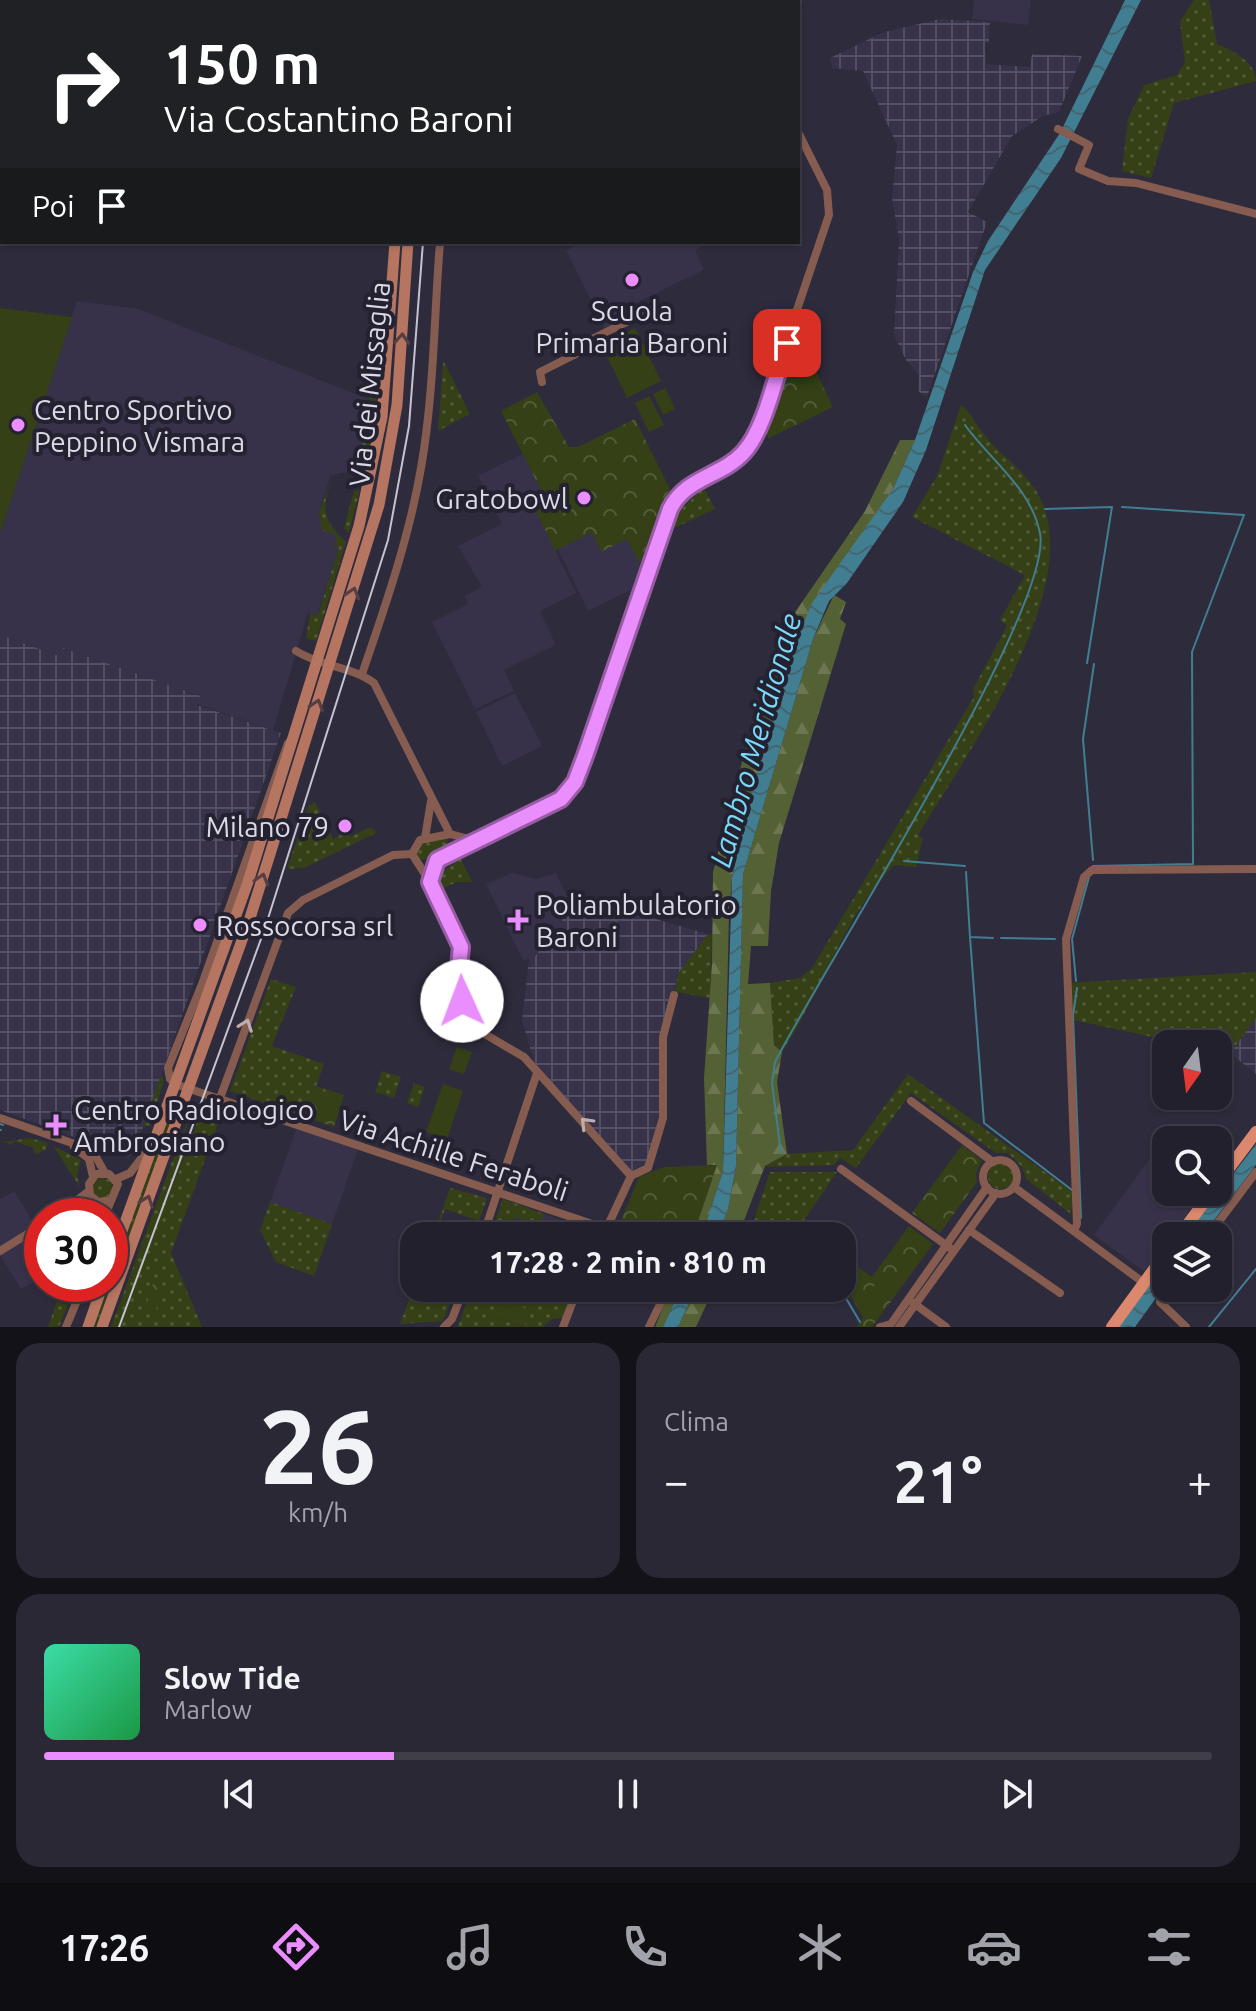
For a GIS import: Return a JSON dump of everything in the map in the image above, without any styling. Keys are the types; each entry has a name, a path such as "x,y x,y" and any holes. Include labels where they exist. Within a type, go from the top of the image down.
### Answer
{"main road":[{"name":"Via dei Missaglia","path":"102,1327 250,918 323,665 359,526 382,417 395,244"},
{"name":"Via dei Missaglia","path":"128,1214 206,986 248,882 295,732 323,665 387,474 397,405 408,244"},
{"path":"1232,1164 1256,1132"},
{"path":"1112,1327 1152,1272"},
{"path":"88,1327 97,1302"}],"street":[{"path":"1058,129 1085,142 1090,150 1079,169 1108,181 1136,183 1256,214"},
{"path":"418,864 448,856 553,803 570,790 585,756 673,502 691,483 739,457 753,440 829,215 827,190 800,136"},
{"path":"362,674 396,572 421,473 427,432 440,244"},
{"path":"542,382 540,372 588,348 592,339 649,311"},
{"path":"296,651 323,665 362,674 374,683 431,801 455,842 448,856"},
{"path":"425,838 431,801"},
{"path":"477,841 451,834 425,838 415,845 412,854 430,882 461,947 457,985 472,1021 482,1036 513,1049 626,1166 631,1176"},
{"path":"225,1103 288,913 303,900 386,858 412,854"},
{"path":"430,882 437,860"},
{"path":"1074,1231 1077,1224 1066,939 1084,877 1092,870 1256,869"},
{"path":"206,986 218,1005"},
{"path":"610,1222 631,1176 648,1168 663,1118 663,1037 674,995"},
{"path":"488,1222 537,1073"},
{"name":"Via Achille Feraboli","path":"175,1084 334,1140 499,1192 579,1222"},
{"path":"911,1101 993,1162"},
{"path":"0,1118 92,1150 105,1173 116,1179"},
{"path":"116,1179 134,1170 155,1140"},
{"path":"67,1142 89,1159 93,1177 89,1191 82,1198"},
{"path":"1004,1160 1013,1166 1017,1175 1014,1187 1005,1193 992,1190 984,1173 993,1162 1004,1160"},
{"path":"841,1169 950,1248"},
{"path":"1218,1222 1256,1172"},
{"path":"93,1177 105,1173"},
{"path":"113,1198 118,1192 116,1179"},
{"path":"1014,1187 1144,1283"},
{"path":"950,1248 969,1230 992,1190"},
{"path":"899,1327 912,1302 992,1190"},
{"path":"89,1191 95,1198"},
{"path":"969,1230 1060,1293"},
{"path":"0,1251 24,1236"},
{"path":"66,1327 76,1302"},
{"path":"444,1327 452,1319 459,1302"},
{"path":"563,1327 573,1302"},
{"path":"649,1327 661,1302"},
{"path":"880,1327 891,1324 912,1302"},
{"path":"912,1302 946,1327"},
{"path":"1160,1302 1186,1327"}],"shaded area":[{"path":"974,0 1031,0 1028,25 972,19"},
{"path":"940,19 990,22 989,43 985,43 986,64 1030,67 1032,54 1082,56 1059,112 1043,116 1012,136 968,212 987,222 927,397 918,391 919,375 906,360 894,335 899,239 892,198 897,145 863,71 832,68 830,58 884,32"},
{"name":"Scuola Primaria Baroni","path":"580,244 708,244 695,250 704,270 640,301 644,312 606,331 566,250"},
{"path":"77,301 138,309 371,400 360,470 331,475 319,511 322,526 337,535 339,547 317,616 308,613 273,730 197,704 199,696 63,648 59,656 0,635 0,533"},
{"path":"523,454 548,504 535,509 576,593 540,611 556,645 504,670 514,691 475,709 432,622 468,604 464,596 482,587 458,546 502,524 478,476"},
{"path":"592,532 627,538 640,564 631,590 588,611 558,549"},
{"path":"0,635 59,656 63,648 200,696 197,705 281,733 134,1153 129,1157 0,1110"},
{"path":"515,693 542,746 502,766 476,712"},
{"path":"512,873 536,879 556,873 571,904 563,920 534,958 523,960 486,884"},
{"path":"579,897 708,934 678,974 663,1037 665,1091 648,1168 631,1176 537,1073 522,1020 529,959 534,958"},
{"path":"1256,1018 1256,1074 1232,1055"},
{"path":"298,1125 359,1146 332,1224 270,1202"},
{"path":"1152,1156 1152,1206 1194,1206 1182,1222 1152,1222 1152,1263 1145,1272 1094,1235"},
{"path":"14,1191 24,1207 24,1287 21,1289 0,1255 0,1199"},
{"path":"503,1199 567,1222 495,1222"}],"green space":[{"path":"1194,0 1209,0 1217,44 1248,63 1256,81 1174,103 1151,178 1122,171 1128,119 1144,85 1177,75 1185,63 1180,21"},
{"name":"Centro Sportivo Peppino Vismara","path":"0,308 72,317 0,533"},
{"path":"635,328 661,381 627,398 601,344"},
{"path":"804,347 833,407 769,438 766,434 796,352"},
{"path":"375,358 378,373 372,442 357,481"},
{"path":"443,363 470,414 438,431"},
{"path":"665,388 675,409 663,415 653,394"},
{"path":"537,392 569,447 578,447 635,419 670,489 661,505 640,564 627,539 601,552 592,532 555,551 535,509 548,504 501,411"},
{"path":"649,396 664,425 649,432 635,403"},
{"path":"961,405 990,442 1037,491 1050,539 1046,581 1033,627 1013,673 918,835 923,838 916,867 894,865 876,886 847,931 782,1052 774,1045 770,983 800,978 812,968 974,697 973,689 1007,626 1000,620 1025,575 912,517 937,476"},
{"path":"900,440 915,440 893,489 798,637 744,819 732,878 729,915 723,1171 707,1222 698,1222 716,1165 707,1165 704,1078 712,963 713,872 760,694 784,628 865,511"},
{"path":"334,474 325,504 326,512 332,526 346,542 316,641 306,638 310,614 318,615 339,547 334,545 337,535 322,530 319,512"},
{"path":"704,488 715,509 674,528 680,510"},
{"path":"360,490 348,533 344,528 354,491"},
{"path":"834,595 846,602 840,619 846,624 779,843 771,891 768,946 751,946 748,984 770,983 774,1045 782,1052 777,1082 787,1154 765,1166 743,1222 723,1222 736,1166 743,874 813,639"},
{"path":"315,802 333,839 347,832 350,837 370,827 378,832 304,868 287,869 309,805"},
{"path":"447,837 448,847 441,853 428,859 415,858 416,848 428,839"},
{"path":"461,859 472,882 457,882 439,890 440,873"},
{"path":"708,934 712,935 710,998 675,992 678,974"},
{"path":"1256,972 1256,1018 1232,1050 1232,1030 1152,1030 1152,1037 1069,1019 1067,983"},
{"path":"271,979 296,987 272,1046 324,1064 305,1117 230,1091"},
{"path":"457,1047 472,1052 464,1074 449,1069"},
{"path":"382,1071 401,1077 394,1098 375,1092"},
{"path":"908,1074 1073,1192 1071,1214 1026,1179 1022,1167 1008,1153 996,1153 911,1093 856,1168 840,1158 834,1165 765,1167 787,1154 853,1150"},
{"path":"161,1075 164,1080 150,1125 143,1127"},
{"path":"414,1083 425,1087 418,1107 407,1103"},
{"path":"443,1084 463,1091 447,1139 426,1132"},
{"path":"316,1086 344,1095 334,1127 305,1117"},
{"path":"194,1102 182,1143 188,1145 165,1210 204,1104 223,1110 171,1253 202,1327 111,1327 120,1302 128,1302 128,1281"},
{"path":"171,1107 175,1109 128,1239 128,1225"},
{"path":"30,1138 48,1143 46,1149 38,1154 34,1153 34,1148 14,1141 12,1145 3,1142"},
{"path":"962,1145 982,1160 976,1173 977,1182 940,1233 912,1213"},
{"path":"53,1146 81,1160 77,1175 80,1187"},
{"path":"1001,1163 1010,1167 1014,1176 1010,1185 1001,1189 992,1185 988,1176 992,1167"},
{"path":"717,1165 698,1222 620,1222 639,1177 664,1167"},
{"path":"770,1172 837,1172 803,1222 753,1222"},
{"path":"99,1179 107,1179 112,1184 112,1192 107,1197 99,1197 94,1192 94,1184"},
{"path":"450,1188 487,1198 479,1221 445,1209 438,1222"},
{"path":"503,1199 544,1214 541,1222 515,1217 511,1222 495,1222"},
{"path":"270,1202 332,1224 314,1276 276,1262 260,1230"},
{"path":"909,1226 933,1244 872,1327 857,1327 863,1318 854,1302 856,1266 872,1277"},
{"path":"877,1282 889,1290 874,1311 862,1303"},
{"path":"153,1284 164,1287 155,1313 145,1309"},
{"path":"57,1302 68,1305 59,1327 48,1327"},
{"path":"100,1302 105,1302 96,1327 91,1327"},
{"path":"408,1302 450,1302 443,1321 400,1324"},
{"path":"466,1302 568,1302 562,1318 552,1319 543,1327 524,1327 530,1310 496,1317 523,1327 458,1327"},
{"path":"501,1302 530,1310 524,1327 496,1317"},
{"path":"665,1302 675,1302 663,1327 655,1327"},
{"path":"690,1302 708,1302 696,1327 678,1327"}],"water":[{"path":"1125,0 1141,0 1061,158 985,270 926,450 903,502 847,583 829,601 813,639 743,874 736,1166 723,1222 707,1222 723,1171 732,878 744,819 798,637 812,603 893,489 915,440 973,272 988,241 1060,133"},
{"path":"1256,1144 1256,1165 1232,1197 1232,1176"},
{"path":"1209,1206 1225,1206 1213,1222 1197,1222"},
{"path":"1152,1282 1153,1302 1135,1327 1119,1327"},
{"path":"675,1302 690,1302 678,1327 663,1327"}],"waterway":[{"path":"781,1153 772,1083 775,1062 975,709 1011,634 1035,573 1040,533 1028,502 965,425"},
{"path":"1045,509 1112,507 1087,663"},
{"path":"1093,866 1193,864 1192,652 1244,515 1122,507"},
{"path":"1093,860 1083,739 1094,664"},
{"path":"904,861 965,866"},
{"path":"966,872 970,937 993,938"},
{"path":"1076,981 1072,939 1089,877"},
{"path":"970,937 984,1123 1072,1190"},
{"path":"1001,938 1055,939"},
{"path":"1077,988 1073,1015 1081,1218"},
{"path":"1209,1327 1256,1269"},
{"path":"848,1302 860,1322"}],"tram line":[{"path":"119,1327 265,928 388,540 409,426 423,244"}],"place":[{"name":"Scuola Primaria Baroni","path":"632,280"},
{"name":"Centro Sportivo Peppino Vismara","path":"18,425"},
{"name":"Gratobowl","path":"584,498"},
{"name":"Milano 79","path":"345,826"},
{"name":"Poliambulatorio Baroni","path":"518,920"},
{"name":"Rossocorsa srl","path":"200,925"},
{"name":"Centro Radiologico Ambrosiano","path":"56,1125"}],"route":[{"path":"462,1001 457,985 461,947 430,882 437,860 541,810 570,790 585,756 673,502 691,483 731,463 749,446 787,343"}],"water label":[{"name":"Lambro Meridionale","path":"755,740"}]}
